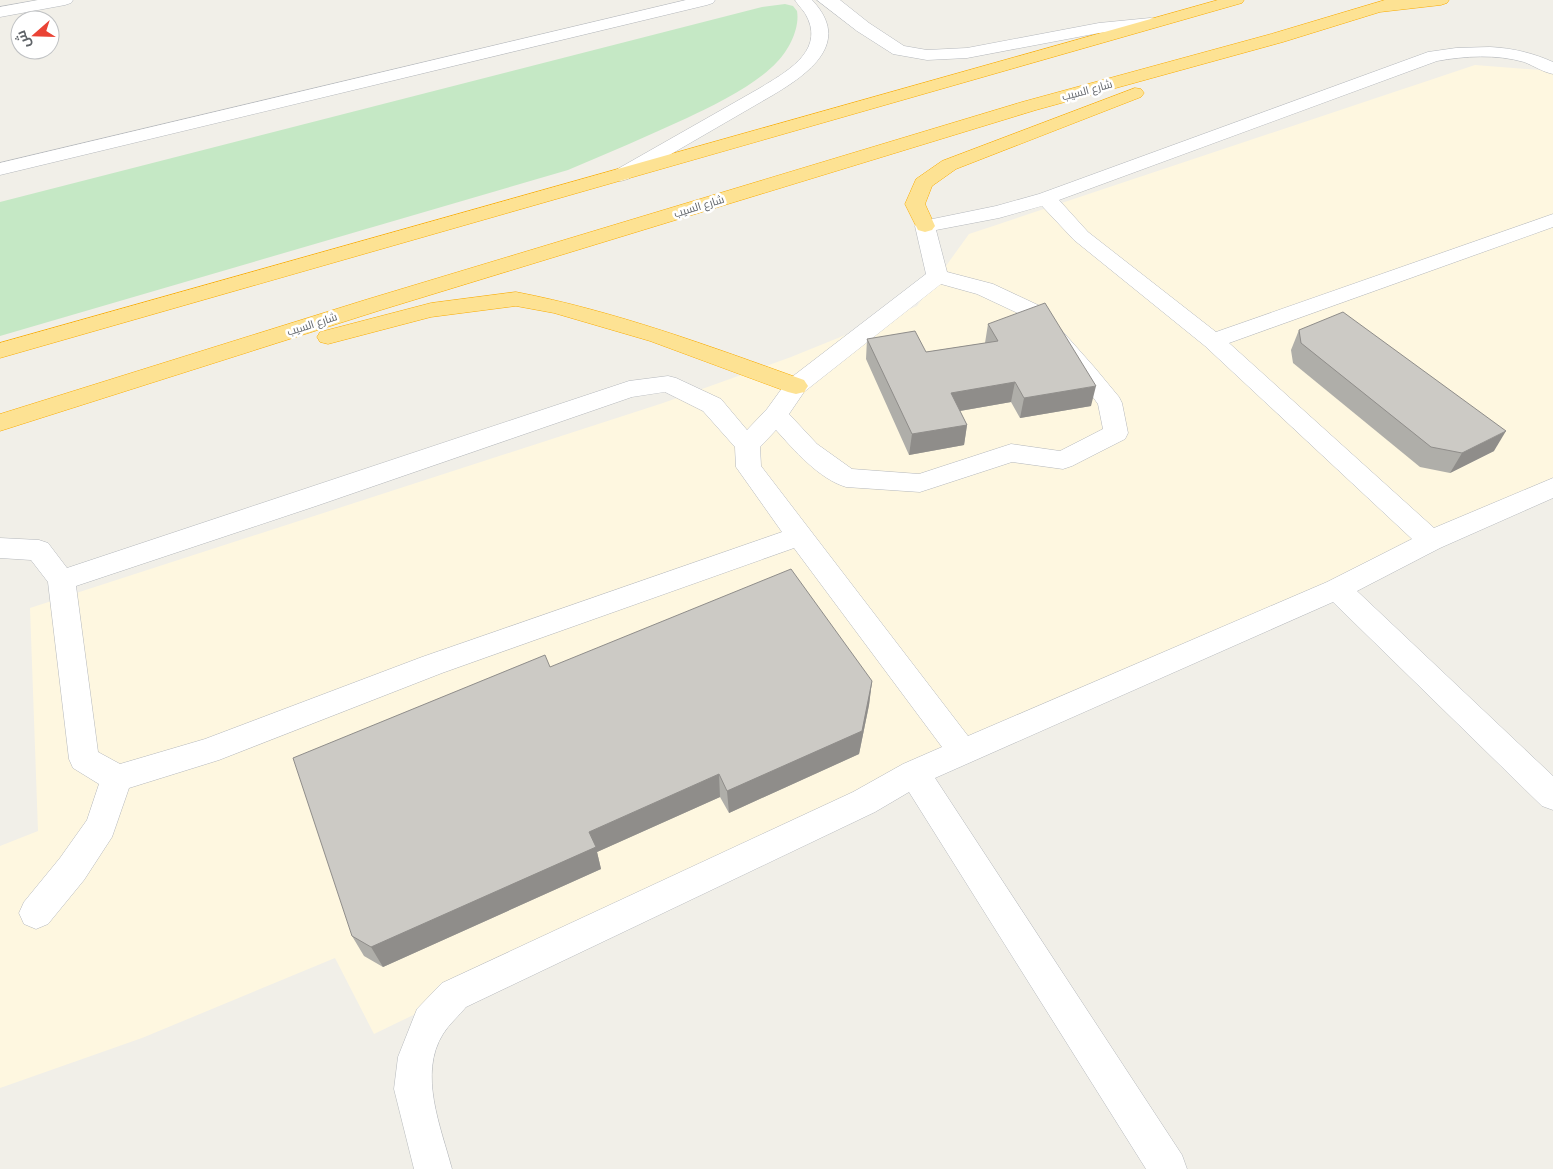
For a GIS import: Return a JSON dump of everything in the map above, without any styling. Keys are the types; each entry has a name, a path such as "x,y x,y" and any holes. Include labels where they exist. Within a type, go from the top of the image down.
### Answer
{"highway":[{"path":"0,351 1236,0"},
{"name":"شارع السيب","path":"0,423 373,304 981,121 1277,38 1402,0"},
{"path":"1368,10 1441,0"},
{"path":"926,226 914,204 923,183 949,166 1277,38"},
{"path":"44,410 431,310 516,299 557,306 658,336 796,386"}],"street":[{"path":"0,12 65,0"},
{"path":"0,169 707,0"},
{"path":"621,176 761,94 795,72 814,54 820,33 818,19 812,8 803,0"},
{"path":"825,0 834,4 863,27 899,50 927,55 967,53 1099,28 1150,23"},
{"path":"937,276 926,226 999,212 1046,198 1434,56 1465,51 1490,52 1525,57 1553,69"},
{"path":"1046,198 1081,236 1213,341 1431,541"},
{"path":"1213,341 1553,220"},
{"path":"747,445 776,415 796,386 937,276"},
{"path":"776,415 808,450 846,478 920,483 1011,453 1063,460 1116,433 1110,403 1087,373 1032,311 985,289 937,276"},
{"path":"61,580 307,500 629,389 668,384 712,405 747,445 749,467 962,752"},
{"path":"433,1169 413,1089 416,1057 430,1022 454,995 864,802 914,773 1337,589 1431,541 1553,487"},
{"path":"0,548 40,550 61,580 84,759 117,778 208,751 432,665 800,536"},
{"path":"1337,589 1553,796"},
{"path":"914,773 1168,1169"},
{"path":"36,913 72,869 101,827 117,778"}],"shaded area":[{"path":"1475,65 1553,71 1553,487 914,773 374,1034 335,958 142,1038 0,1088 0,846 38,831 30,608 663,403 791,357 917,306 969,234"}],"green space":[{"path":"785,4 793,6 797,11 795,31 781,57 758,79 710,107 568,170 0,336 0,202 762,7"}],"building":[{"path":"1045,303 1096,386 1024,398 1015,382 951,393 967,425 912,434 867,339 915,331 926,352 998,341 988,324"},
{"path":"1343,312 1506,431 1462,453 1431,447 1301,343 1299,330"},
{"path":"791,569 872,681 862,731 727,791 719,774 589,832 596,847 371,947 352,936 293,758 545,655 550,667"}]}
